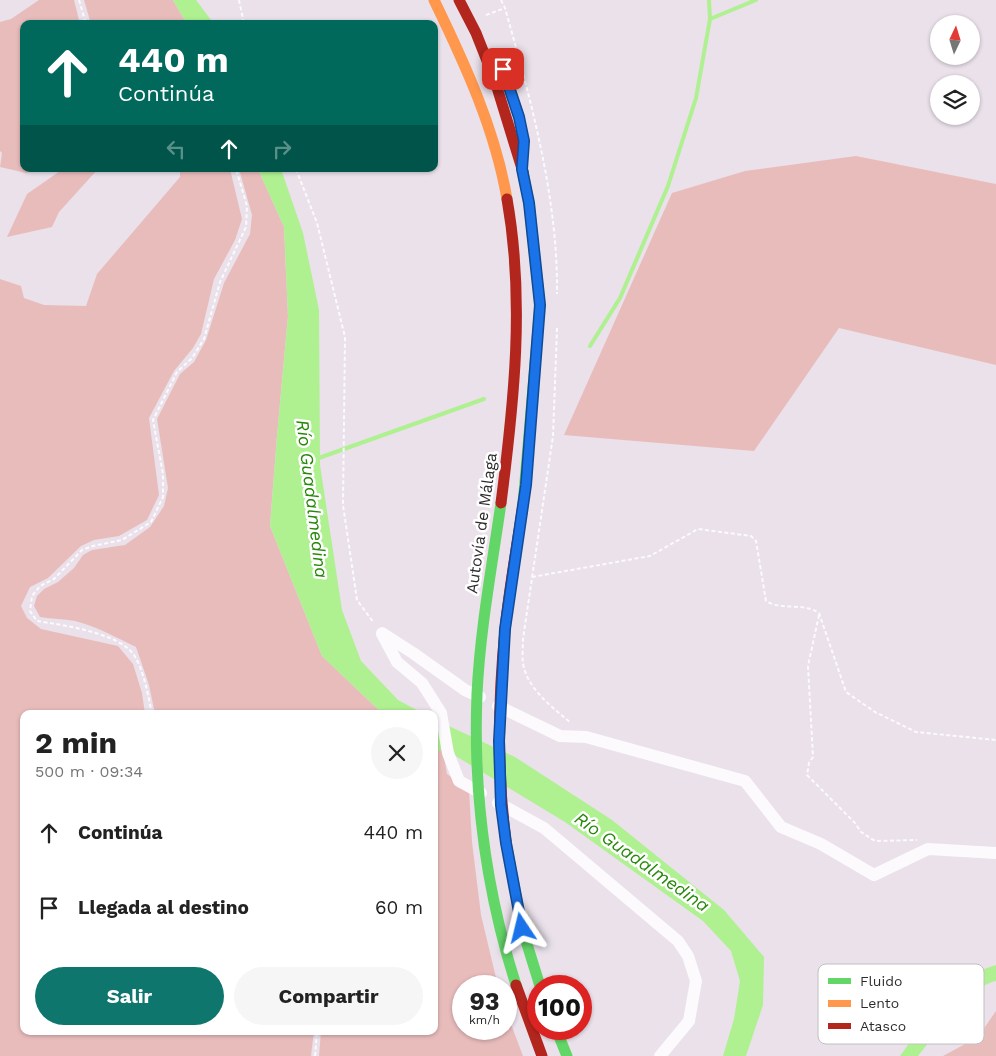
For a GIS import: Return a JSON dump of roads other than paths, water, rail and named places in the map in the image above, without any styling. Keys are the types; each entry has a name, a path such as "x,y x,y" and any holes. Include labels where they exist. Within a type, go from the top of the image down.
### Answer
{"highway":[{"path":"423,0 434,20"},
{"name":"Autovía de Málaga","path":"434,0 455,44 493,140 506,194 514,247 518,316 513,390 505,482 481,644 477,766 492,893 508,964 542,1056"},
{"path":"459,0 476,33 495,80 522,169 529,203 540,305 526,485 505,629 499,741 501,805 506,843 522,928 537,975"},
{"path":"438,28 474,90"},
{"path":"503,69 513,101"},
{"path":"520,125 524,141 522,169"},
{"path":"560,1040 567,1056"}],"street":[{"path":"660,1056 689,1021 696,981 688,956 678,941 544,828 459,781 448,753 441,713 422,684 398,662 382,633 465,690 560,736 586,737 746,781 781,826 821,844 874,875 928,850 996,853"}],"water":[{"path":"173,0 196,0 211,20 185,20"},
{"name":"Río Guadalmedina","path":"259,172 282,172 303,233 319,310 320,465 342,610 361,661 398,700 417,710 379,710 322,656 270,526 288,316 284,227"},
{"name":"Río Guadalmedina","path":"438,721 515,757 612,820 724,910 764,957 763,1005 746,1056 723,1056 734,1019 740,981 731,951 703,921 565,822 454,755 438,750"},
{"path":"996,965 996,981 984,986 984,969"},
{"path":"909,1044 928,1044 918,1056 900,1056"}],"waterway":[{"path":"590,346 620,298 668,186 696,98 710,19 709,0"},
{"path":"710,19 756,0"},
{"name":"Río Guadalmedina","path":"316,459 484,399"}]}
